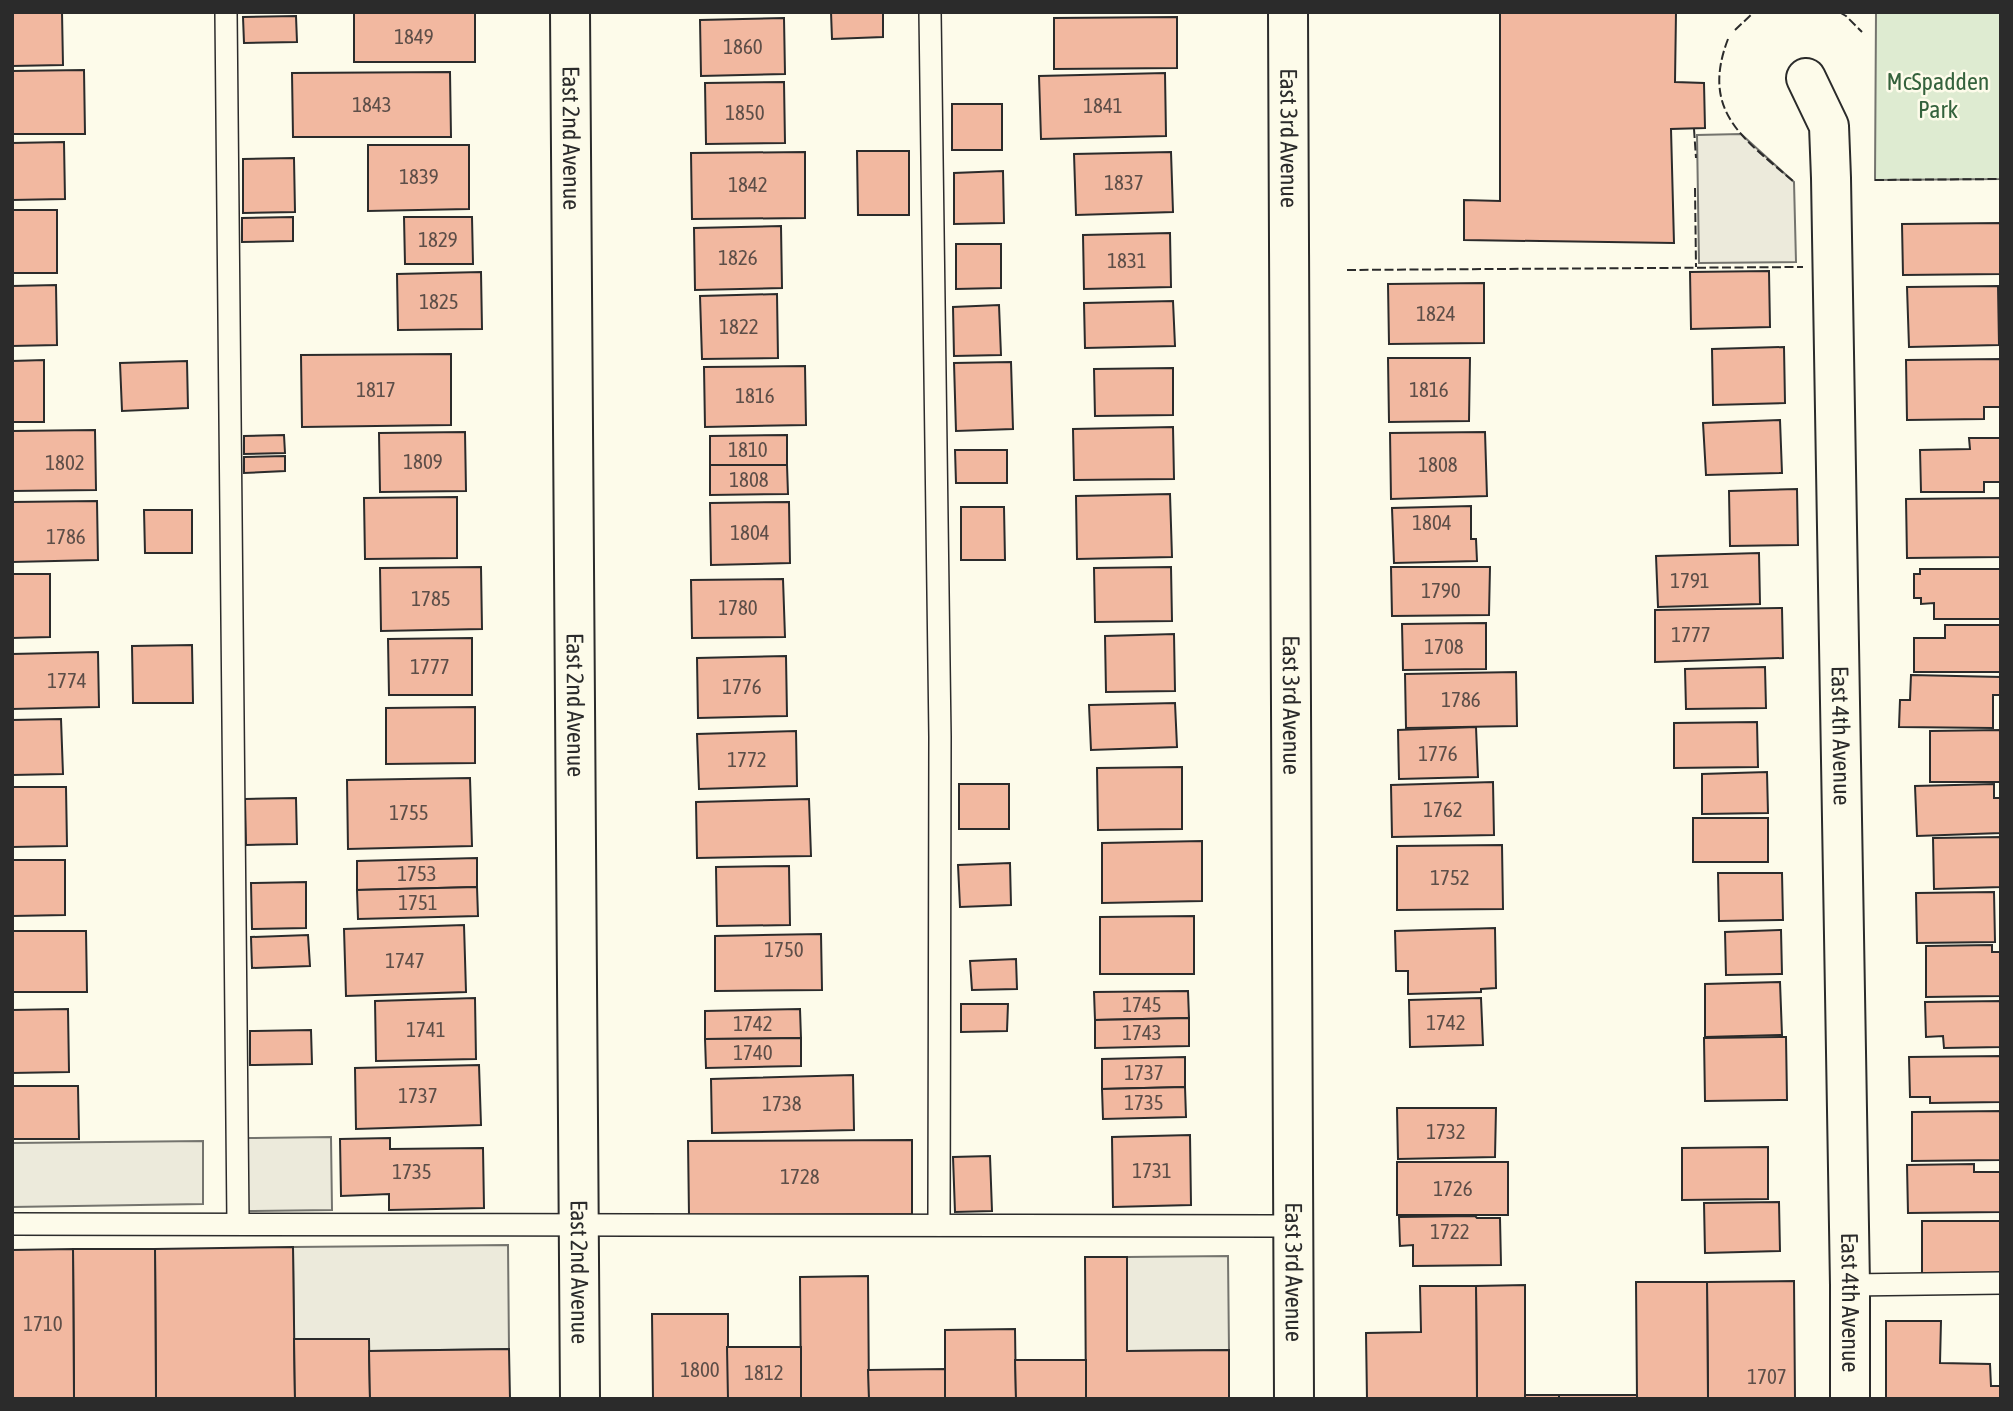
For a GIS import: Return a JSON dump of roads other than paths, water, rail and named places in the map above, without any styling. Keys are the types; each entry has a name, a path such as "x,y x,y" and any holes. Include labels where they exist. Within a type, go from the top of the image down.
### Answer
{"street":[{"name":"East 2nd Avenue","path":"570,12 580,1399"},
{"name":"East 3rd Avenue","path":"1289,12 1294,1399"},
{"name":"East 4th Avenue","path":"1806,78 1829,126 1831,178 1850,1399"}],"lane":[{"path":"226,12 238,1223"},
{"path":"930,12 940,737 939,1225"},
{"path":"12,1224 1293,1226"},
{"path":"1850,1285 2001,1283"}],"park label":[{"name":"McSpadden Park","path":"1938,96"}]}
